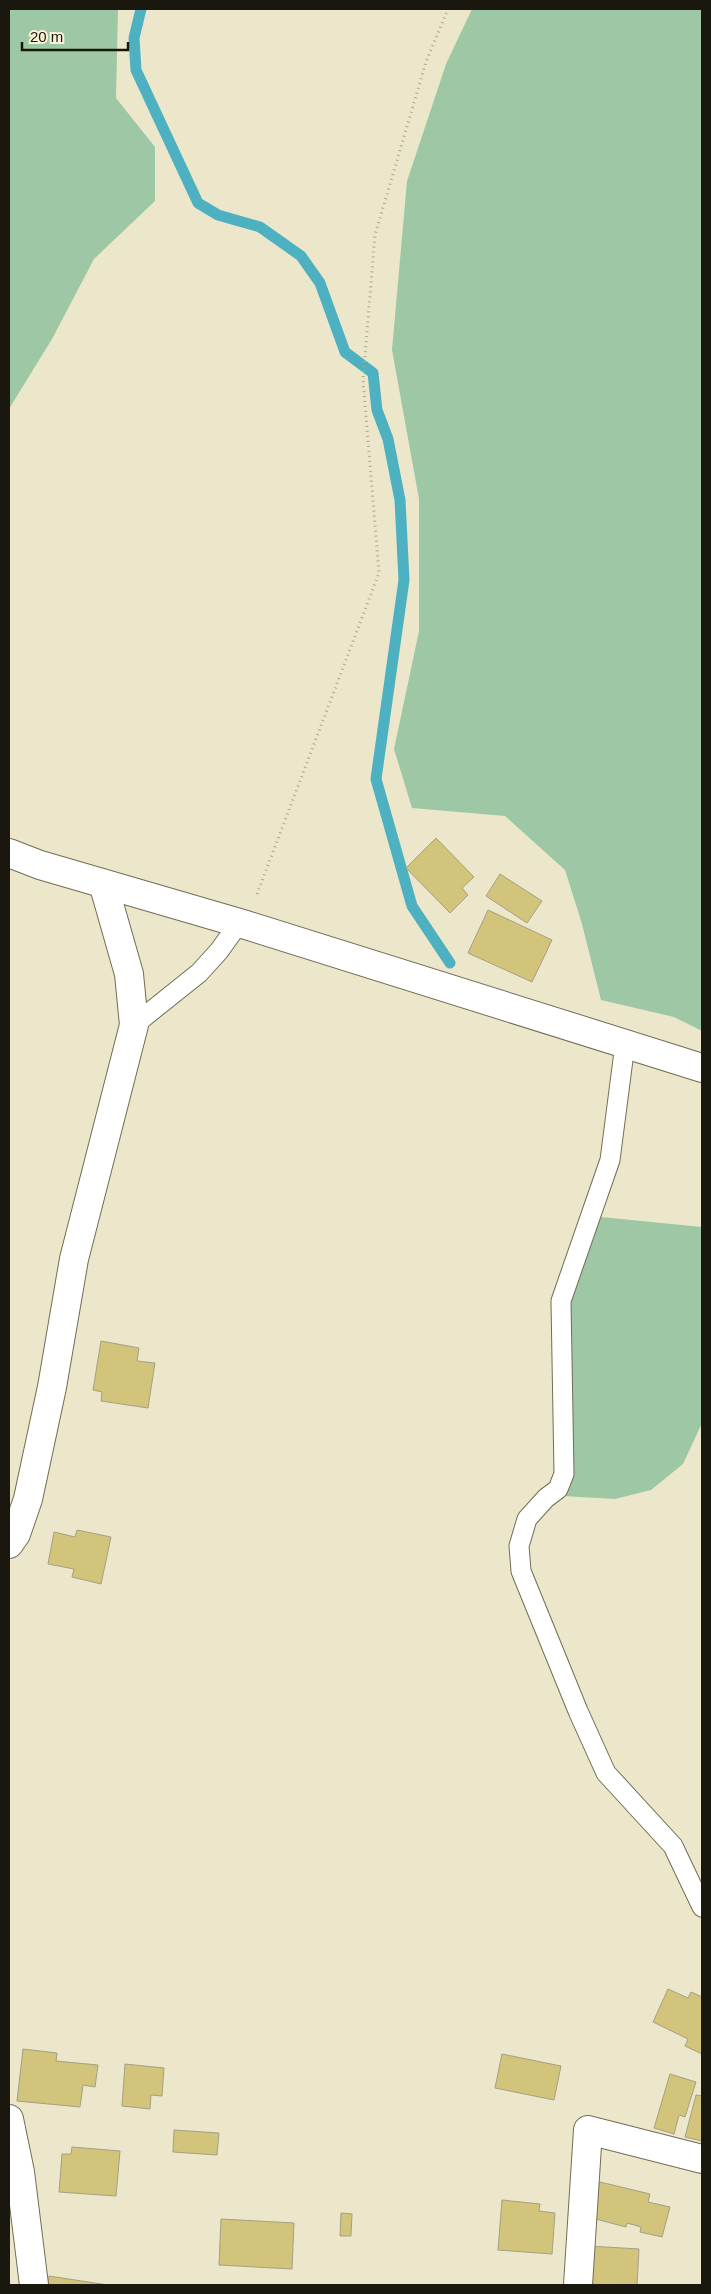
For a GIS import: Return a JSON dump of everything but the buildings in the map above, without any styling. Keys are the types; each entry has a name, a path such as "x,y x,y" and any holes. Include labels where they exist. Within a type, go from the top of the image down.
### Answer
{"street":[{"path":"9,853 40,865 243,924 702,1068"},
{"path":"9,1544 16,1534 28,1499 52,1387 74,1259 134,1026 129,974 103,882"},
{"path":"9,2118 20,2172 34,2285"},
{"path":"578,2285 588,2130 702,2159"}],"lane":[{"path":"134,1026 199,973 243,924"},
{"path":"625,1044 610,1160 562,1301 564,1474 558,1489 546,1498 527,1519 519,1546 521,1571 578,1712 606,1773 673,1846 702,1907"}],"path":[{"path":"243,924 379,573 363,380 375,235 426,62 448,9"}],"green space":[{"path":"9,9 118,9 116,98 155,147 155,201 94,259 52,339 9,409"},
{"path":"472,9 702,9 702,1031 674,1017 601,1000 582,924 565,870 505,816 412,808 394,749 419,631 419,499 392,350 407,181 446,64"},
{"path":"601,1217 702,1227 702,1423 683,1464 651,1490 615,1499 562,1496 567,1300"}],"waterway":[{"path":"141,9 134,38 136,70 198,203 218,215 260,227 301,256 320,283 345,352 373,373 377,410 388,439 400,500 404,580 376,779 412,906 450,963"}]}
